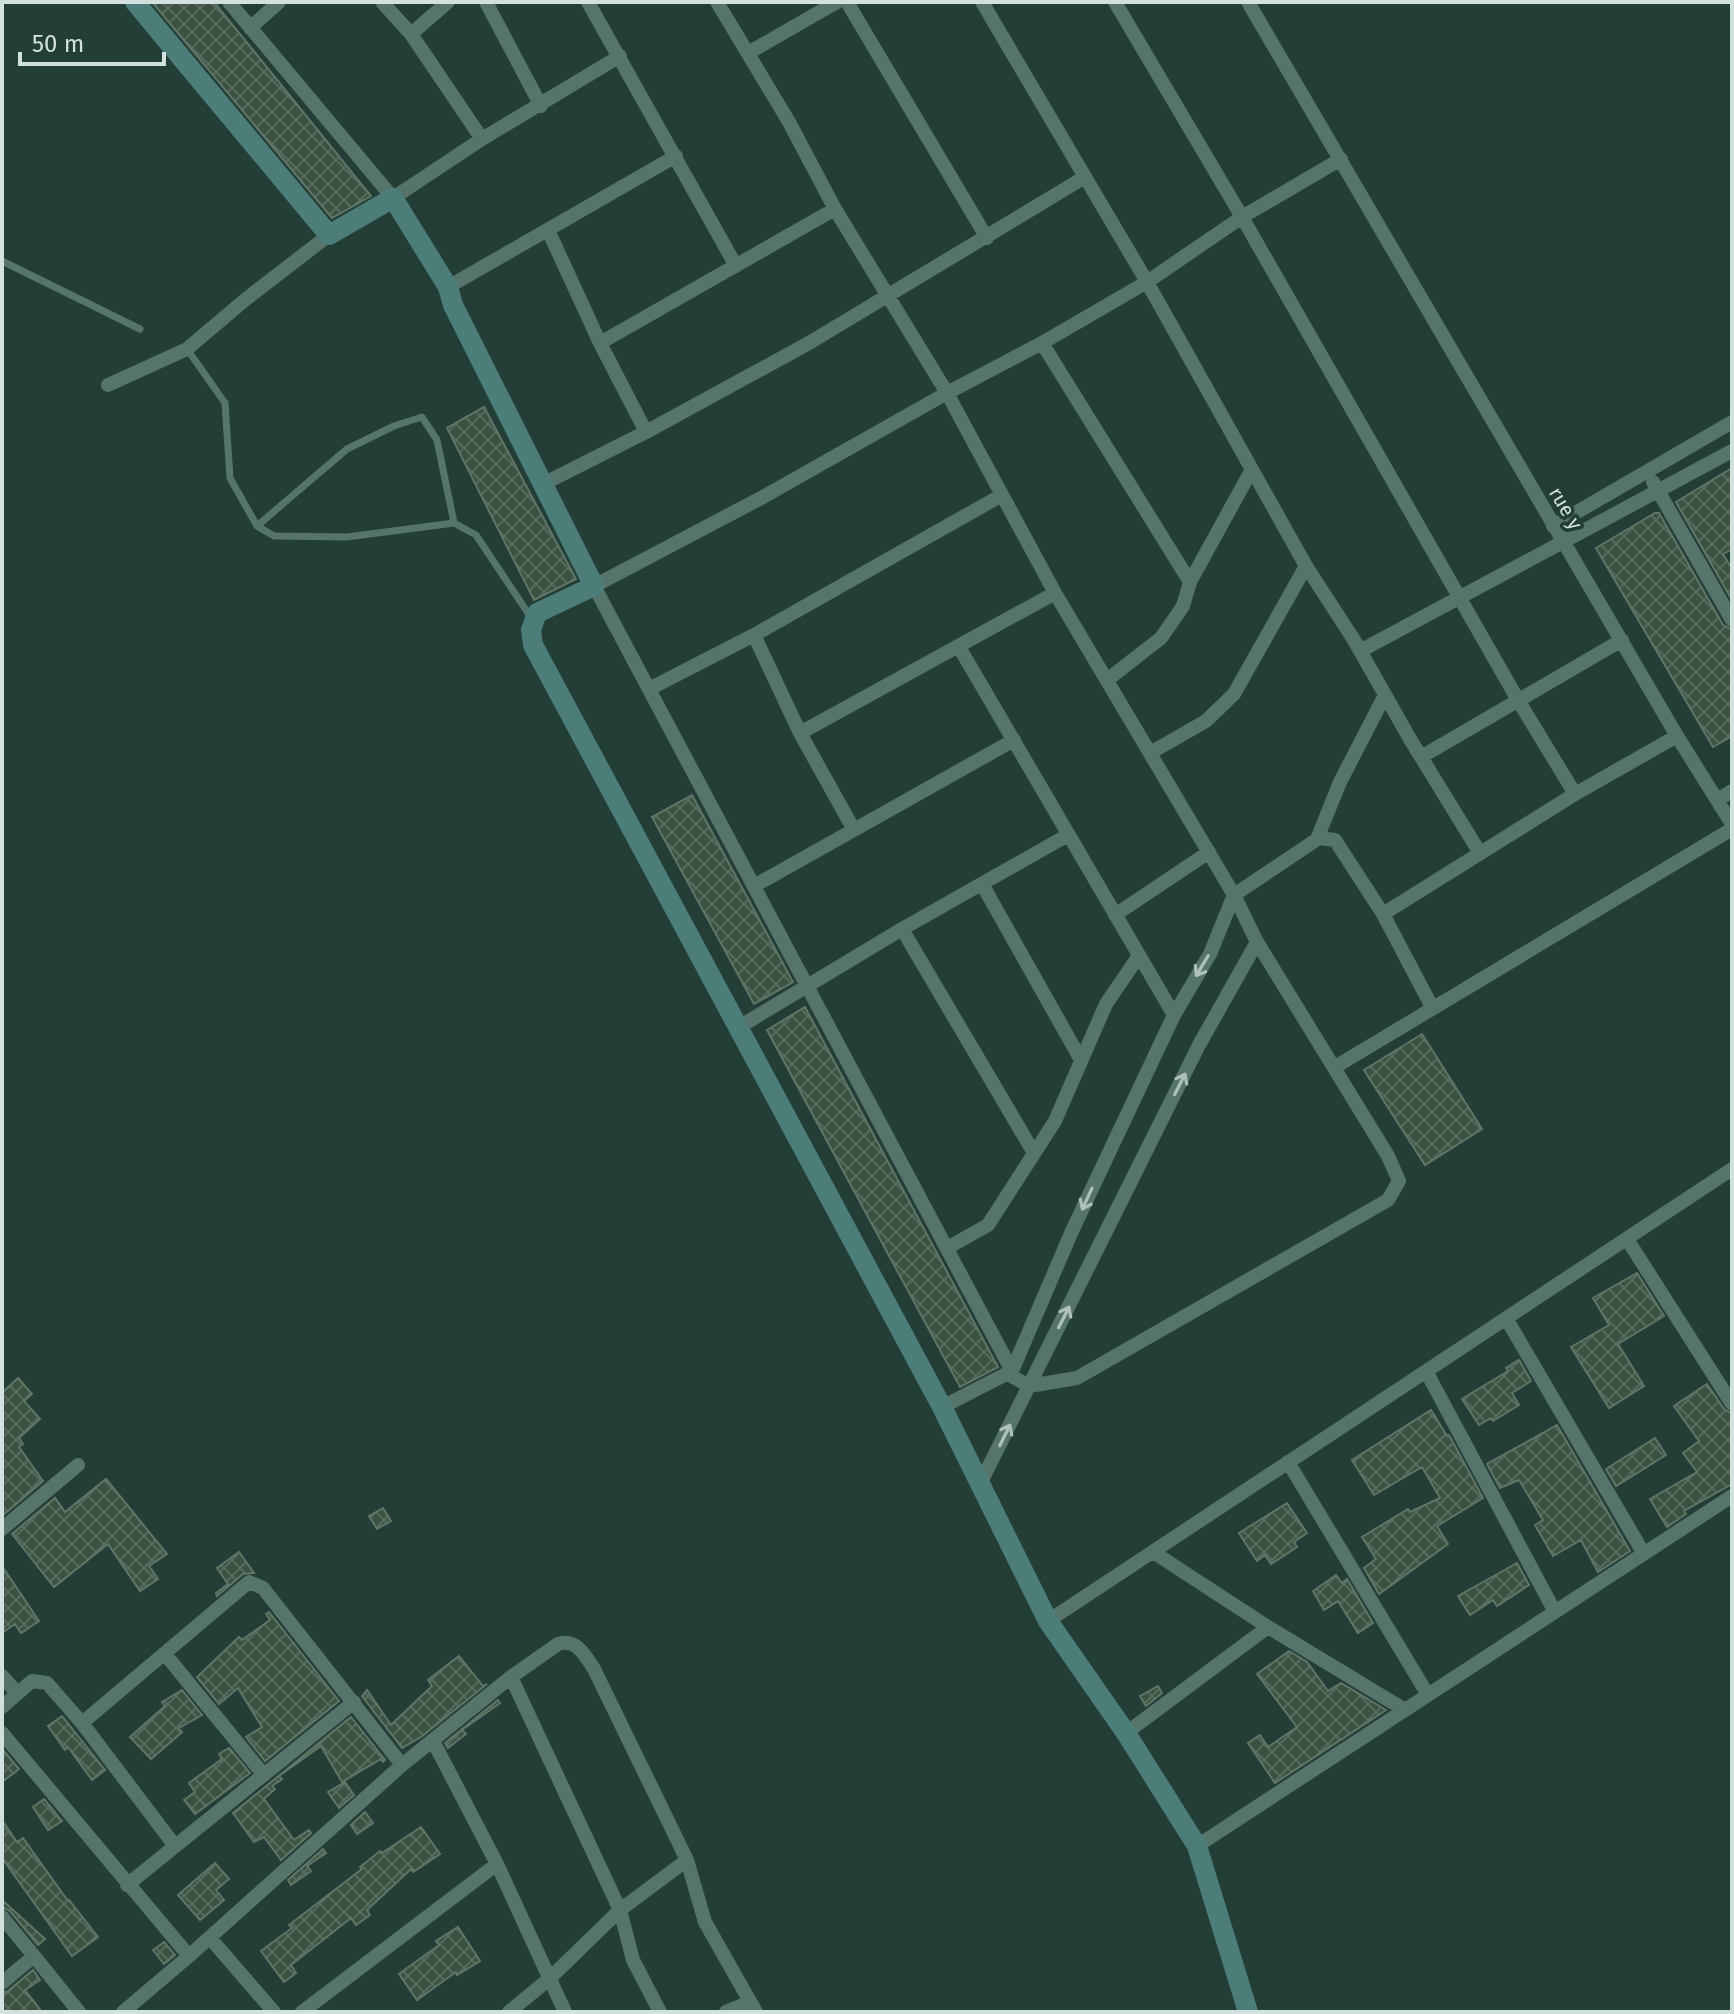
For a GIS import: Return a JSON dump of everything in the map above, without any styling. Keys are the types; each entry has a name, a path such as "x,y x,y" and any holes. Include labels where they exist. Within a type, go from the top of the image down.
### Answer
{"street":[{"path":"135,2 329,235"},
{"path":"229,2 393,198 448,287 453,305 541,485 1010,1372 1029,1386 1077,1378 1388,1200 1399,1181 1388,1156 1257,942 1234,895 1055,593 947,393 835,209 717,2"},
{"path":"250,28 279,2"},
{"path":"382,2 411,34 482,139"},
{"path":"411,34 448,2"},
{"path":"486,2 541,106"},
{"path":"588,2 736,266"},
{"path":"748,53 837,2"},
{"path":"847,2 987,238"},
{"path":"982,2 1147,282 1306,566 1480,853"},
{"path":"1115,2 1575,794"},
{"name":"rue y","path":"1248,2 1732,827"},
{"path":"108,385 187,349 329,235 620,56"},
{"path":"448,287 676,156"},
{"path":"1248,2012 1197,1846 1126,1733 1048,1621 942,1407 533,645 533,621 537,613 763,497 1042,343 1147,282 1242,217 1341,159"},
{"path":"541,485 796,351 1085,177"},
{"path":"600,343 835,209"},
{"path":"548,230 600,343 646,432"},
{"path":"1042,343 1190,582"},
{"path":"1553,526 1732,422"},
{"path":"1360,651 1732,451"},
{"path":"1107,680 1161,638 1183,606 1190,582 1251,471"},
{"path":"1647,472 1732,620"},
{"path":"649,689 754,635 1002,495"},
{"path":"1150,753 1206,721 1229,701 1306,566"},
{"path":"800,733 1055,593"},
{"path":"754,635 800,733 854,830"},
{"path":"1421,757 1622,640"},
{"path":"959,647 1174,1015"},
{"path":"942,1407 1010,1372 1072,1231 1174,1015 1210,954 1234,895 1317,839 1340,782 1385,695"},
{"path":"1383,914 1575,794 1677,736"},
{"path":"754,886 1014,740"},
{"path":"1717,800 1732,791"},
{"path":"1335,1067 1732,827"},
{"path":"739,1027 902,929 1068,835"},
{"path":"1317,839 1335,840 1383,914 1432,1007"},
{"path":"1115,915 1209,852"},
{"path":"982,884 1081,1060"},
{"path":"902,929 1034,1153"},
{"path":"980,1484 1199,1045 1257,942"},
{"path":"947,1248 988,1225 1055,1121 1106,1004 1138,957"},
{"path":"1048,1621 1732,1169"},
{"path":"1627,1239 1732,1404"},
{"path":"1506,1318 1644,1554"},
{"path":"1426,1371 1555,1612"},
{"path":"1288,1462 1428,1695"},
{"path":"2,1529 78,1465"},
{"path":"1197,1846 1732,1496"},
{"path":"1153,1552 1268,1627 1405,1710"},
{"path":"82,1723 249,1582 263,1588 402,1765"},
{"path":"1126,1733 1268,1627"},
{"path":"123,2012 402,1765 511,1677 565,1642 574,1644 583,1652 594,1669 687,1860 705,1922 753,2007 726,2012"},
{"path":"165,1654 263,1774"},
{"path":"2,1676 17,1693"},
{"path":"511,1677 620,1910 633,1960 660,2012"},
{"path":"2,1707 32,1681 47,1683 82,1723 175,1846"},
{"path":"127,1885 354,1702"},
{"path":"2,1733 189,1956"},
{"path":"433,1741 497,1864 565,2012"},
{"path":"509,2012 549,1979 620,1910 687,1860"},
{"path":"302,2012 497,1864"},
{"path":"2,1917 79,2012"},
{"path":"210,1938 274,2012"},
{"path":"2,1983 34,1956"}],"lane":[{"path":"2,261 140,329"},
{"path":"187,349 225,403 230,478 257,526 274,536 347,537 454,523 476,535 533,621"},
{"path":"257,526 347,449 394,426 422,417 437,440 454,523"}],"building":[{"path":"152,2 214,2 371,196 332,218"},
{"path":"484,407 576,579 534,600 447,428"},
{"path":"1732,468 1732,549 1723,554 1732,569 1732,600 1676,502"},
{"path":"1659,513 1723,625 1732,630 1732,736 1713,747 1596,548"},
{"path":"692,795 793,982 754,1004 652,817"},
{"path":"805,1007 998,1367 960,1387 767,1030"},
{"path":"1422,1034 1482,1129 1425,1165 1364,1070"},
{"path":"1637,1273 1664,1316 1618,1344 1644,1386 1609,1408 1571,1347 1609,1325 1593,1298"},
{"path":"1519,1360 1531,1381 1512,1393 1519,1405 1493,1421 1491,1418 1479,1425 1462,1399 1508,1371 1506,1368"},
{"path":"18,1378 32,1394 24,1401 40,1419 19,1438 23,1444 19,1447 43,1481 2,1516 2,1393"},
{"path":"1707,1384 1724,1409 1732,1414 1732,1484 1684,1511 1686,1514 1667,1527 1650,1499 1697,1472 1683,1453 1699,1441 1674,1406"},
{"path":"1431,1410 1449,1435 1483,1498 1437,1526 1448,1544 1379,1594 1364,1568 1376,1559 1362,1537 1408,1509 1410,1512 1440,1498 1422,1467 1374,1495 1352,1460"},
{"path":"1557,1425 1630,1551 1598,1572 1581,1540 1553,1556 1535,1525 1543,1520 1519,1480 1500,1488 1487,1464"},
{"path":"1655,1438 1666,1455 1616,1486 1606,1469"},
{"path":"106,1479 167,1554 149,1566 158,1579 140,1591 108,1544 54,1587 12,1534 55,1498 65,1512"},
{"path":"1287,1503 1307,1533 1294,1542 1297,1547 1271,1564 1265,1555 1257,1561 1239,1533"},
{"path":"383,1508 391,1521 377,1529 369,1516"},
{"path":"239,1552 254,1573 243,1574 217,1596 216,1593 228,1584 217,1568"},
{"path":"1517,1563 1529,1585 1497,1606 1493,1600 1470,1615 1458,1596"},
{"path":"2,1566 39,1621 21,1633 15,1624 2,1633"},
{"path":"1336,1575 1342,1583 1347,1579 1373,1623 1358,1633 1338,1601 1324,1610 1313,1591"},
{"path":"269,1612 339,1701 265,1761 246,1737 262,1727 238,1688 219,1704 197,1677 239,1637 242,1640 270,1620 266,1614"},
{"path":"1289,1651 1307,1662 1328,1691 1341,1683 1386,1710 1275,1783 1248,1743 1260,1735 1268,1747 1297,1727 1257,1674"},
{"path":"459,1656 483,1686 487,1684 421,1737 402,1748 362,1696 367,1690 391,1725 432,1686 428,1680"},
{"path":"1158,1686 1162,1693 1146,1706 1140,1696"},
{"path":"182,1690 202,1715 179,1728 182,1732 151,1759 130,1737 165,1706 162,1702"},
{"path":"498,1700 500,1703 462,1730 466,1734 448,1748 445,1743"},
{"path":"62,1716 105,1770 92,1780 48,1726"},
{"path":"351,1717 385,1760 383,1762 381,1759 342,1782 321,1746 279,1776 282,1779 272,1786 275,1789 264,1799 294,1840 309,1830 311,1833 281,1860 264,1837 254,1842 233,1813"},
{"path":"229,1748 250,1773 195,1814 184,1800 195,1792 189,1783 222,1759 219,1754"},
{"path":"4,1751 19,1769 2,1782 2,1753"},
{"path":"345,1782 354,1795 339,1808 328,1792"},
{"path":"44,1799 62,1821 48,1830 33,1807"},
{"path":"365,1812 373,1823 357,1834 351,1825"},
{"path":"2,1820 17,1842 23,1838 98,1937 72,1956 2,1858"},
{"path":"421,1827 440,1854 413,1872 411,1869 367,1910 370,1915 356,1925 351,1918 291,1965 296,1973 284,1982 261,1951 380,1851 382,1853"},
{"path":"323,1849 326,1853 307,1866 311,1871 291,1885 288,1880"},
{"path":"215,1863 229,1879 216,1890 224,1900 200,1920 178,1895"},
{"path":"2,1900 45,1939 38,1945 10,1911 2,1907"},
{"path":"458,1927 480,1961 457,1975 456,1972 417,2000 399,1974 439,1945 436,1941"},
{"path":"164,1942 175,1955 164,1964 153,1950"},
{"path":"33,1970 40,1980 25,1990 42,2012 2,2012 2,1993"}]}
